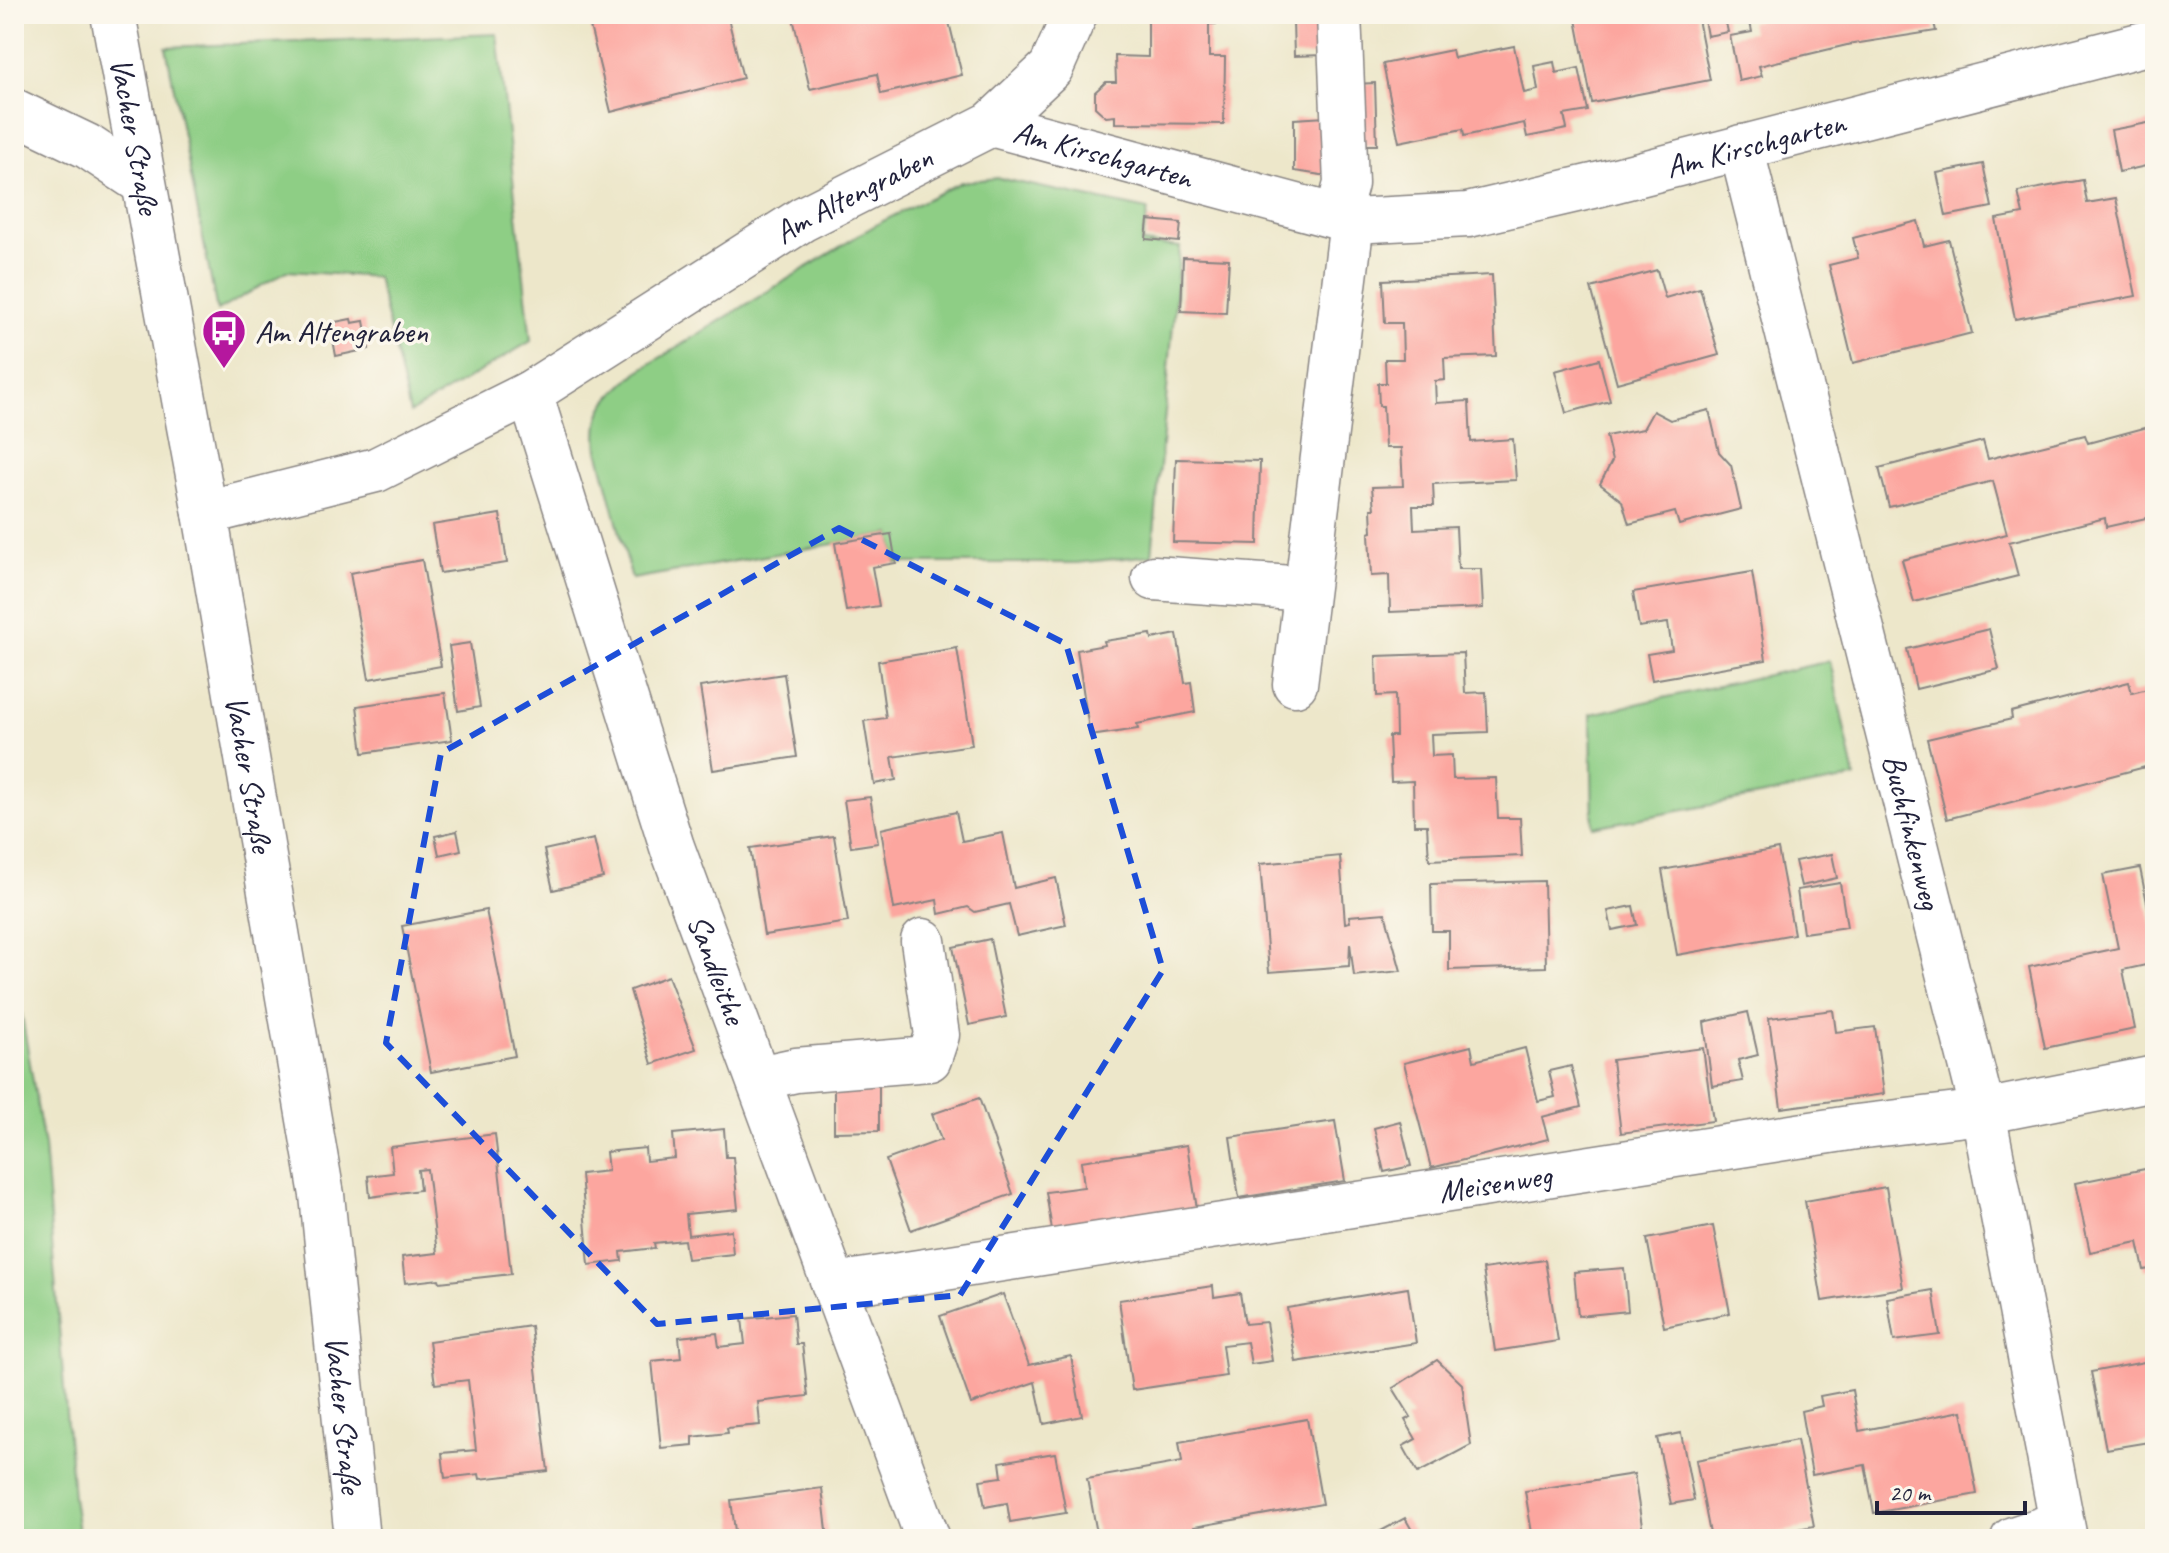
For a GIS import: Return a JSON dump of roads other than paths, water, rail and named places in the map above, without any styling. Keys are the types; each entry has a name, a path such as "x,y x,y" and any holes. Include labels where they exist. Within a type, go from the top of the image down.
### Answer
{"street":[{"name":"Vacher Straße","path":"113,14 205,513 322,1195 357,1539"},
{"name":"Am Altengraben","path":"205,513 376,470 530,393 803,219 991,124 1051,68 1075,14"},
{"path":"1295,684 1345,218 1339,14"},
{"name":"Am Kirschgarten","path":"991,124 1345,218 1468,215 1593,186 2155,41"},
{"path":"14,111 87,146 143,183"},
{"name":"Buchfinkenweg","path":"1741,147 1983,1112 2063,1531 2013,1539"},
{"name":"Sandleithe","path":"530,393 672,847 928,1539"},
{"path":"1154,578 1306,589"},
{"path":"759,1078 796,1070 929,1059 937,1035 923,941"},
{"name":"Meisenweg","path":"835,1285 1841,1129 1983,1112 2155,1078"}],"place":[{"name":"Am Altengraben","path":"224,370"}]}
